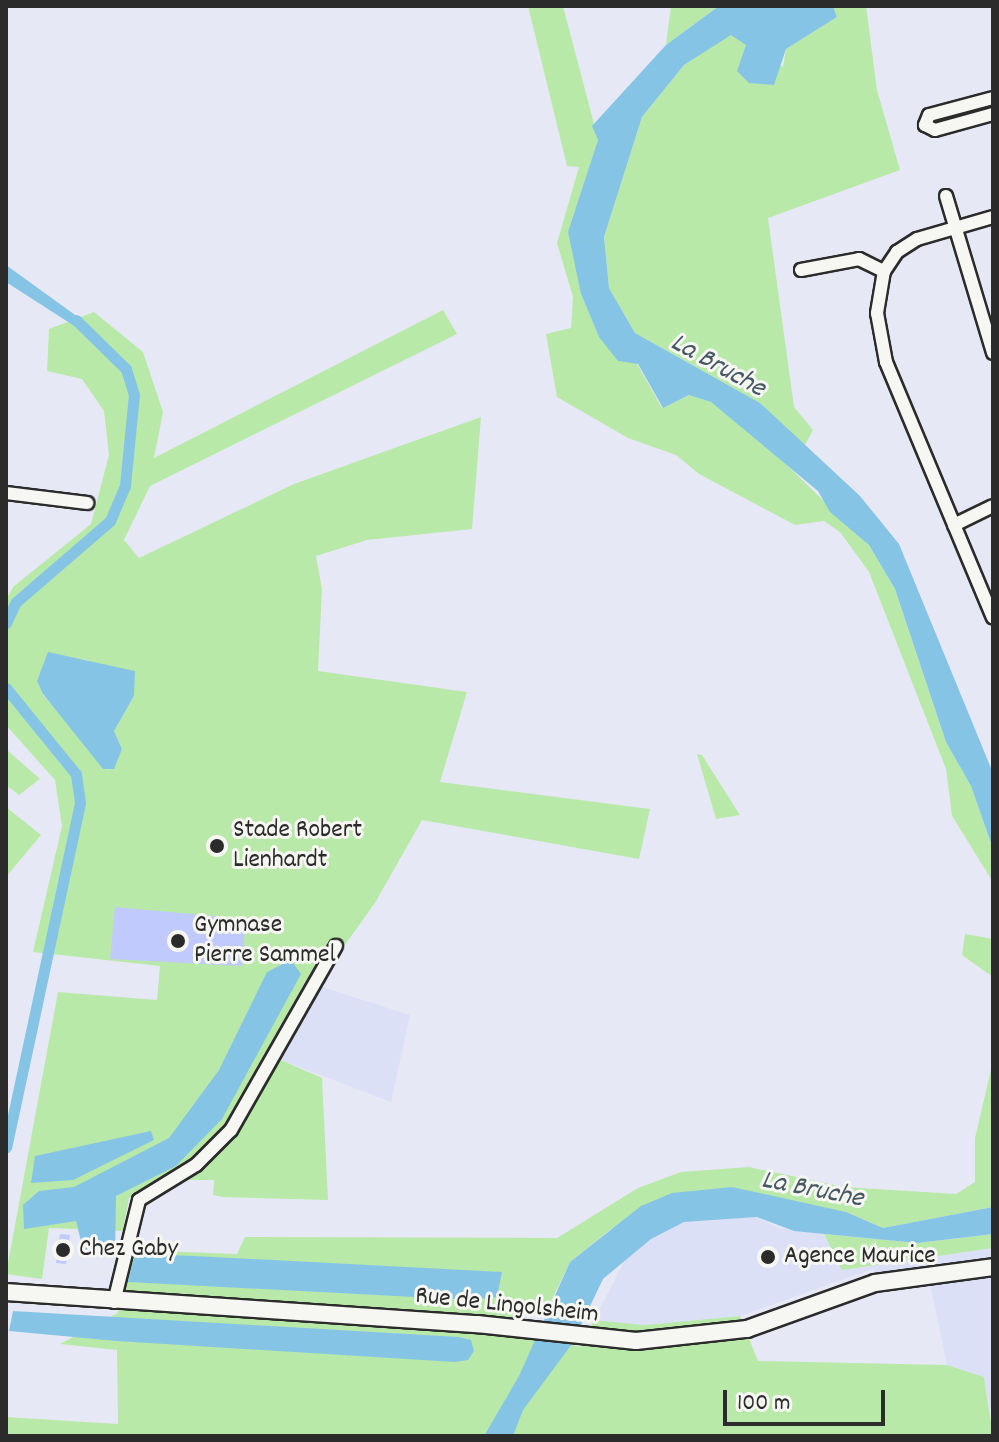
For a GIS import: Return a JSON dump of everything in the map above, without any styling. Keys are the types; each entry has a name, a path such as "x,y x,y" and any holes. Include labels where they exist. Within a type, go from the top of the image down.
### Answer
{"main road":[{"name":"Rue de Lingolsheim","path":"6,1292 522,1329 596,1340 733,1331 875,1283 993,1267"}],"street":[{"path":"993,98 932,114 925,125 935,130 993,114"},
{"path":"946,196 993,353"},
{"path":"992,611 886,362 877,313 884,271 917,239 993,217"},
{"path":"801,270 859,259 884,271"},
{"path":"6,493 87,503"},
{"path":"954,525 993,506"},
{"path":"114,1302 139,1200 196,1165 231,1130 336,946"}],"shaded area":[{"path":"316,985 410,1015 391,1102 281,1060"},
{"path":"757,1217 778,1228 824,1234 842,1270 993,1248 993,1423 984,1377 947,1365 929,1280 883,1286 873,1269 740,1316 644,1325 594,1320 627,1256 651,1239 684,1222"}],"green space":[{"path":"528,6 563,6 598,139 588,181 581,294 599,337 637,364 662,408 690,395 711,402 754,433 869,545 895,589 946,742 971,786 993,849 993,882 952,816 946,769 869,572 840,532 824,521 795,525 699,474 676,455 628,438 557,397 546,334 571,328 573,297 557,243 579,167 567,166"},
{"path":"671,6 719,6 666,45"},
{"path":"833,6 866,6 877,90 900,170 768,218 794,407 813,430 804,447 760,403 635,333 609,288 604,237 642,117 684,65 731,34 783,67 786,49 837,17"},
{"path":"443,310 457,334 150,486 124,540 139,558 294,484 481,417 472,529 367,540 316,556 322,589 318,671 467,692 440,782 650,809 639,859 422,820 375,903 316,985 281,1060 322,1078 328,1200 223,1197 213,1195 214,1180 162,1180 129,1198 123,1231 49,1228 42,1279 6,1274 58,992 157,1000 160,966 33,952 62,826 55,780 6,725 6,600 13,587 91,524 109,455 104,411 82,379 47,371 49,329 94,312 143,352 163,412 154,458","holes":["85,659 134,685 134,696 114,731 122,749 109,770 43,695"]},
{"path":"6,749 40,779 19,795 6,785"},
{"path":"697,754 702,755 740,815 716,819"},
{"path":"6,807 41,835 6,877"},
{"path":"965,934 993,939 993,977 962,955"},
{"path":"993,1061 993,1207 883,1228 846,1212 791,1201 611,1229 570,1262 545,1314 520,1308 517,1335 581,1347 594,1320 644,1325 740,1316 758,1361 947,1365 984,1377 993,1436 6,1436 6,1417 118,1424 117,1350 60,1344 118,1313 132,1250 237,1254 245,1237 557,1238 638,1188 681,1172 749,1167 844,1187 956,1194 975,1182 975,1138"},
{"path":"824,1234 917,1243 993,1234 993,1248 842,1270"}],"water":[{"path":"719,6 833,6 837,17 786,49 774,85 749,83 737,71 746,45 731,35 684,65 642,117 604,237 609,288 635,333 760,403 860,496 899,544 993,773 993,849 971,786 946,742 895,589 869,545 830,512 818,491 711,402 689,395 663,408 638,364 618,361 599,337 581,294 568,232 598,140 592,126 666,45"},
{"path":"6,265 89,325 82,331 6,282"},
{"path":"48,652 135,671 134,696 114,731 122,749 114,769 103,769 43,694 37,681"},
{"path":"291,960 301,974 222,1119 176,1166 116,1196 115,1257 84,1253 76,1221 24,1229 23,1205 39,1191 74,1187 169,1138 219,1070 267,972"},
{"path":"151,1131 154,1140 73,1180 31,1183 35,1156"},
{"path":"732,1187 846,1212 883,1228 993,1207 993,1234 917,1243 794,1231 757,1217 684,1222 651,1239 603,1279 572,1344 523,1410 513,1436 484,1436 519,1376 570,1262 641,1206 672,1193"},
{"path":"135,1254 502,1272 497,1297 471,1300 128,1282"},
{"path":"13,1311 459,1337 471,1340 474,1351 468,1360 455,1362 117,1341 9,1331"}],"building":[{"name":"Gymnase Pierre Sammel","path":"115,907 246,919 242,966 110,959"},
{"name":"Chez Gaby","path":"60,1234 70,1235 66,1264 56,1263"}],"waterway":[{"path":"6,623 16,602 110,521 125,486 134,395 126,369 76,320"},
{"path":"6,688 76,774 80,803 6,1147"}],"place":[{"name":"Stade Robert Lienhardt","path":"217,846"},
{"name":"Gymnase Pierre Sammel","path":"178,941"},
{"name":"Chez Gaby","path":"63,1250"},
{"name":"Agence Maurice","path":"768,1257"}],"water label":[{"name":"La Bruche","path":"717,367"},
{"name":"La Bruche","path":"812,1191"}]}
